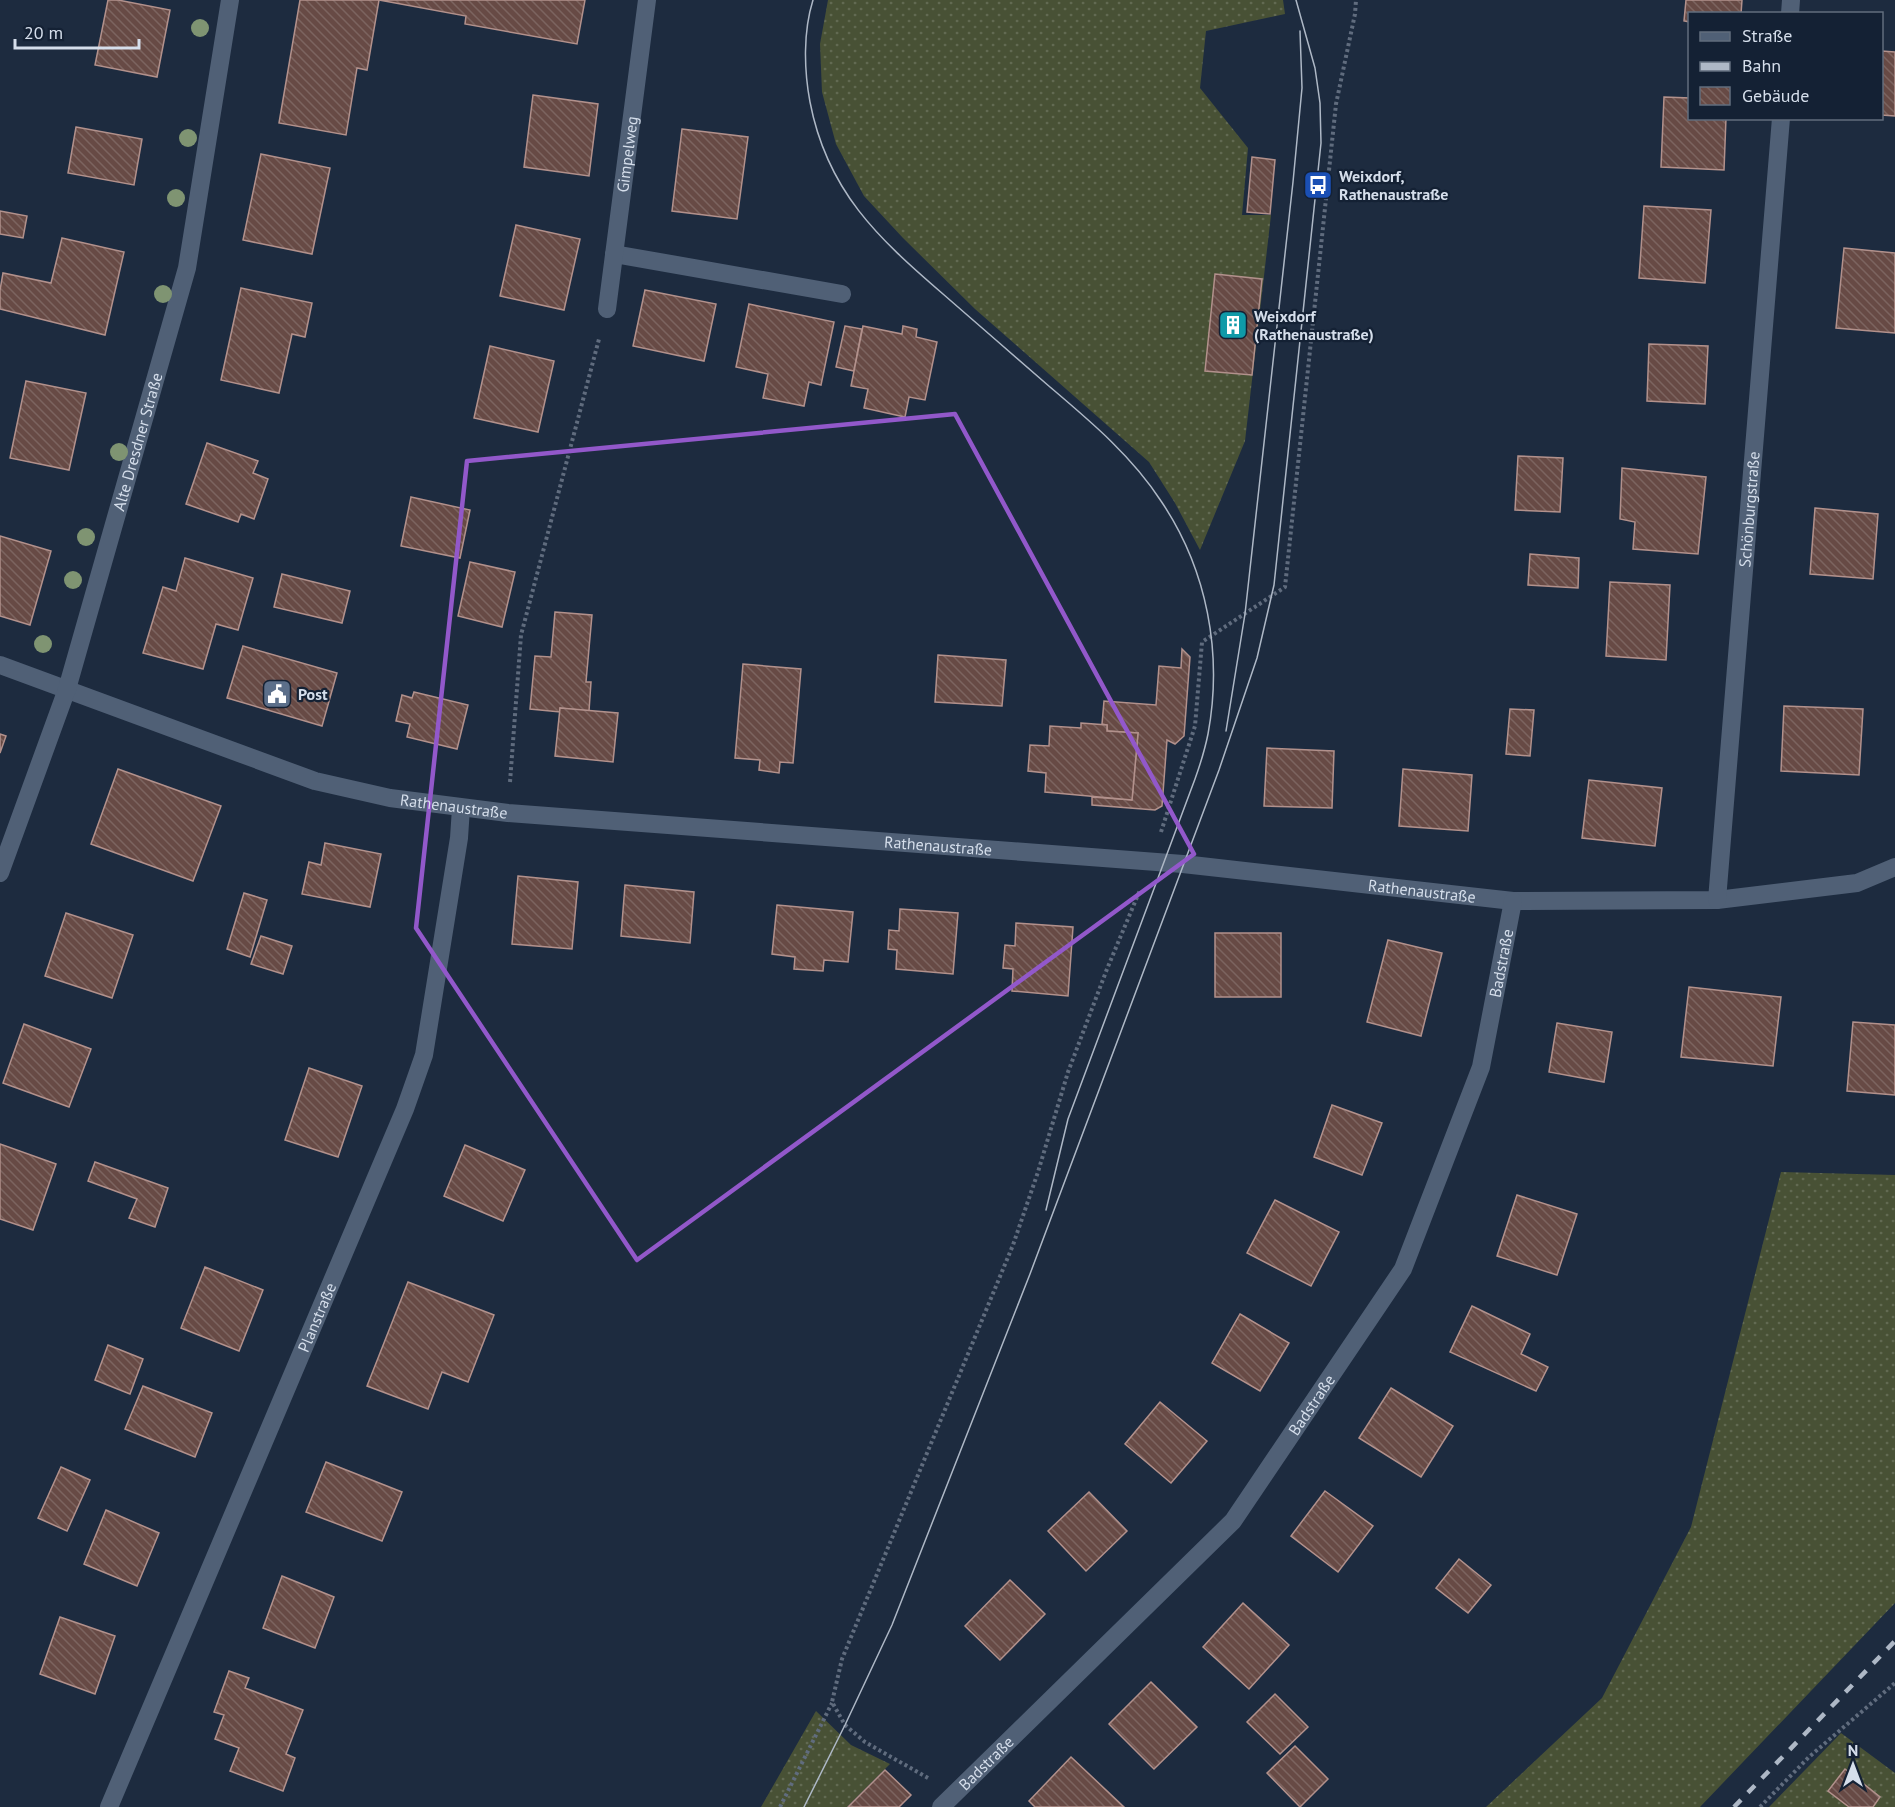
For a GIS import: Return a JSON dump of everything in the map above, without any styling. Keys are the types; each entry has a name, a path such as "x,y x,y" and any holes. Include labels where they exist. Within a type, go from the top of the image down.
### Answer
{"street":[{"name":"Alte Dresdner Straße","path":"0,873 67,689 187,268 230,0"},
{"name":"Gimpelweg","path":"607,309 647,0"},
{"name":"Schönburgstraße","path":"1717,900 1781,120"},
{"path":"614,254 842,294"},
{"name":"Rathenaustraße","path":"0,665 315,782 390,798 461,808 1152,862 1513,901 1717,900 1857,883 1895,867"},
{"name":"Planstraße","path":"108,1807 400,1120 424,1055 459,838 461,808"},
{"name":"Badstraße","path":"941,1807 1233,1521 1403,1269 1481,1067 1513,901"}],"path":[{"path":"780,1807 832,1702 842,1659 1013,1245 1038,1173 1068,1072 1107,969 1152,862 1195,726 1202,642 1284,587 1336,104 1356,0"},
{"path":"508,813 521,635 607,309"},
{"path":"1760,1807 1809,1757 1895,1683"},
{"path":"832,1702 845,1725 865,1742 955,1793"}],"highlighted area":[{"path":"955,414 1194,854 637,1260 416,928 467,461"}],"green space":[{"path":"828,0 1283,0 1285,14 1206,31 1200,88 1248,148 1242,215 1271,215 1245,441 1200,550 1175,503 1149,462 975,309 864,196 836,144 822,92 820,44"},
{"path":"1781,1172 1895,1175 1895,1603 1700,1807 1486,1807 1602,1698 1691,1527"},
{"path":"816,1711 851,1745 890,1764 847,1807 761,1807"},
{"path":"1841,1733 1895,1773 1895,1807 1769,1807"}],"building":[{"path":"108,0 170,10 157,77 95,65"},
{"path":"300,0 379,0 367,70 357,68 346,135 279,123"},
{"path":"379,0 585,0 577,44 465,24 466,16"},
{"path":"1686,0 1742,0 1741,12 1688,12 1688,22 1684,21"},
{"path":"1883,51 1895,52 1895,116 1883,115"},
{"path":"533,95 598,104 589,176 524,167"},
{"path":"1664,97 1688,98 1688,120 1726,120 1724,170 1661,167"},
{"path":"76,127 142,139 134,185 68,173"},
{"path":"682,129 748,137 737,219 672,211"},
{"path":"261,154 330,168 312,254 243,240"},
{"path":"1252,157 1275,160 1270,214 1247,212"},
{"path":"1644,206 1711,210 1705,283 1639,278"},
{"path":"0,211 27,216 23,238 0,234"},
{"path":"516,225 580,239 564,310 500,296"},
{"path":"62,238 124,252 105,335 0,309 3,273 51,283"},
{"path":"1844,248 1895,253 1895,333 1836,328"},
{"name":"Weixdorf (Rathenaustraße)","path":"1215,274 1262,279 1252,375 1205,371"},
{"path":"241,288 312,303 305,337 292,334 279,393 221,380"},
{"path":"645,290 716,304 704,361 633,346"},
{"path":"749,304 834,322 821,385 809,382 804,406 763,398 768,374 736,367"},
{"path":"845,326 862,329 854,371 836,367"},
{"path":"863,326 902,334 903,326 917,329 916,337 937,342 925,400 909,397 905,417 864,408 868,389 851,386"},
{"path":"1649,344 1708,346 1705,404 1647,401"},
{"path":"490,346 554,361 538,432 474,418"},
{"path":"26,381 86,393 69,470 10,458"},
{"path":"207,443 258,461 253,473 268,479 254,519 241,514 238,522 186,504"},
{"path":"1518,456 1563,458 1560,512 1515,510"},
{"path":"1622,468 1706,477 1698,554 1633,549 1635,522 1620,519"},
{"path":"411,497 470,510 460,558 401,546"},
{"path":"1815,508 1878,514 1873,579 1810,574"},
{"path":"0,536 51,551 30,625 0,616"},
{"path":"1530,554 1579,558 1578,588 1528,585"},
{"path":"185,558 253,578 238,630 216,624 203,669 143,653 163,587 176,591"},
{"path":"470,562 515,572 502,627 458,616"},
{"path":"282,574 350,591 342,623 274,607"},
{"path":"1610,582 1670,585 1666,660 1606,656"},
{"path":"555,612 592,615 586,682 591,682 589,711 560,708 560,712 530,709 535,656 551,657"},
{"path":"243,646 337,673 322,726 227,698"},
{"path":"1182,649 1190,657 1184,736 1175,744 1167,740 1162,806 1155,810 1092,805 1092,797 1132,800 1138,733 1107,731 1107,725 1102,724 1104,701 1156,705 1159,666 1181,668"},
{"path":"938,655 1006,660 1002,706 935,702"},
{"path":"743,664 801,669 793,763 780,762 779,773 759,770 760,760 735,758"},
{"path":"414,692 468,705 457,749 407,737 410,724 396,721 402,695 412,698"},
{"path":"1784,706 1863,709 1859,775 1781,771"},
{"path":"560,708 618,713 613,762 555,756"},
{"path":"1510,709 1534,710 1530,756 1506,754"},
{"path":"1081,723 1107,725 1107,731 1138,733 1132,800 1045,792 1046,773 1028,771 1030,745 1049,746 1050,726 1081,728"},
{"path":"0,734 6,736 0,753"},
{"path":"1267,748 1334,751 1332,808 1264,806"},
{"path":"118,769 221,806 193,881 91,844"},
{"path":"1403,769 1472,775 1468,831 1399,826"},
{"path":"1589,780 1662,788 1655,846 1582,838"},
{"path":"325,843 381,854 370,907 302,894 309,862 321,865"},
{"path":"518,876 578,882 572,949 512,944"},
{"path":"625,885 694,892 690,943 621,936"},
{"path":"244,893 267,900 250,957 227,949"},
{"path":"777,905 853,912 848,962 824,960 823,971 794,969 795,957 772,954"},
{"path":"900,909 958,913 953,974 896,969 897,950 888,949 889,930 899,931"},
{"path":"66,913 133,935 112,998 45,976"},
{"path":"1016,923 1073,927 1068,996 1012,991 1013,969 1003,968 1005,945 1015,946"},
{"path":"1215,933 1281,933 1281,997 1215,997"},
{"path":"261,936 292,946 283,974 251,964"},
{"path":"1388,940 1442,953 1421,1036 1367,1022"},
{"path":"1689,987 1781,997 1773,1066 1681,1057"},
{"path":"1853,1022 1895,1025 1895,1095 1847,1091"},
{"path":"1557,1023 1612,1032 1604,1082 1549,1072"},
{"path":"24,1024 91,1049 69,1107 3,1083"},
{"path":"309,1068 362,1086 338,1157 285,1140"},
{"path":"1332,1105 1382,1123 1362,1175 1314,1157"},
{"path":"0,1144 56,1164 33,1230 0,1219"},
{"path":"465,1145 525,1170 503,1221 444,1196"},
{"path":"95,1162 168,1188 155,1227 129,1218 137,1199 88,1181"},
{"path":"1517,1195 1577,1214 1557,1275 1497,1256"},
{"path":"1275,1200 1339,1232 1311,1286 1247,1253"},
{"path":"205,1267 263,1290 239,1351 181,1328"},
{"path":"408,1282 494,1315 468,1382 442,1372 428,1409 367,1386"},
{"path":"1472,1306 1530,1334 1521,1354 1548,1367 1536,1391 1450,1352"},
{"path":"1240,1314 1289,1343 1260,1391 1212,1363"},
{"path":"108,1345 143,1359 130,1394 95,1380"},
{"path":"143,1386 212,1413 195,1457 125,1429"},
{"path":"1391,1388 1453,1426 1421,1477 1359,1438"},
{"path":"1160,1402 1207,1441 1171,1483 1125,1444"},
{"path":"326,1462 402,1492 382,1541 306,1512"},
{"path":"61,1467 90,1480 67,1531 38,1518"},
{"path":"1325,1491 1373,1526 1338,1572 1291,1536"},
{"path":"1089,1492 1127,1531 1086,1571 1048,1531"},
{"path":"106,1510 159,1533 137,1586 84,1564"},
{"path":"1459,1559 1491,1585 1468,1613 1436,1588"},
{"path":"282,1576 334,1597 315,1648 263,1628"},
{"path":"1010,1580 1045,1614 1000,1660 965,1626"},
{"path":"1243,1603 1289,1645 1249,1689 1203,1647"},
{"path":"60,1617 115,1636 95,1694 40,1674"},
{"path":"229,1671 249,1678 245,1688 303,1710 286,1754 295,1758 283,1791 230,1771 239,1748 215,1739 224,1715 214,1712"},
{"path":"1151,1682 1197,1727 1154,1769 1109,1724"},
{"path":"1275,1694 1308,1727 1280,1754 1247,1722"},
{"path":"1295,1746 1328,1779 1300,1807 1267,1773"},
{"path":"1071,1757 1124,1807 1035,1807 1029,1801"},
{"path":"1845,1769 1880,1797 1873,1807 1849,1807 1828,1791"},
{"path":"885,1770 911,1795 899,1807 848,1807"}],"tram line":[{"path":"813,0 806,38 808,90 818,134 842,187 858,210 897,253 1095,426 1137,469 1177,527 1200,583 1207,613 1212,643 1213,673 1212,704 1204,751 1068,1119 1046,1210"},
{"path":"804,1807 892,1625 1030,1274 1219,770 1257,658 1274,585 1321,143 1320,103 1315,68 1296,0"},
{"path":"1226,731 1245,614 1293,182 1302,88 1300,31"}],"railway":[{"path":"1734,1807 1895,1641"}],"place":[{"name":"Weixdorf, Rathenaustraße","path":"1318,185"},
{"name":"Weixdorf (Rathenaustraße)","path":"1233,325"},
{"name":"Post","path":"277,694"}]}
